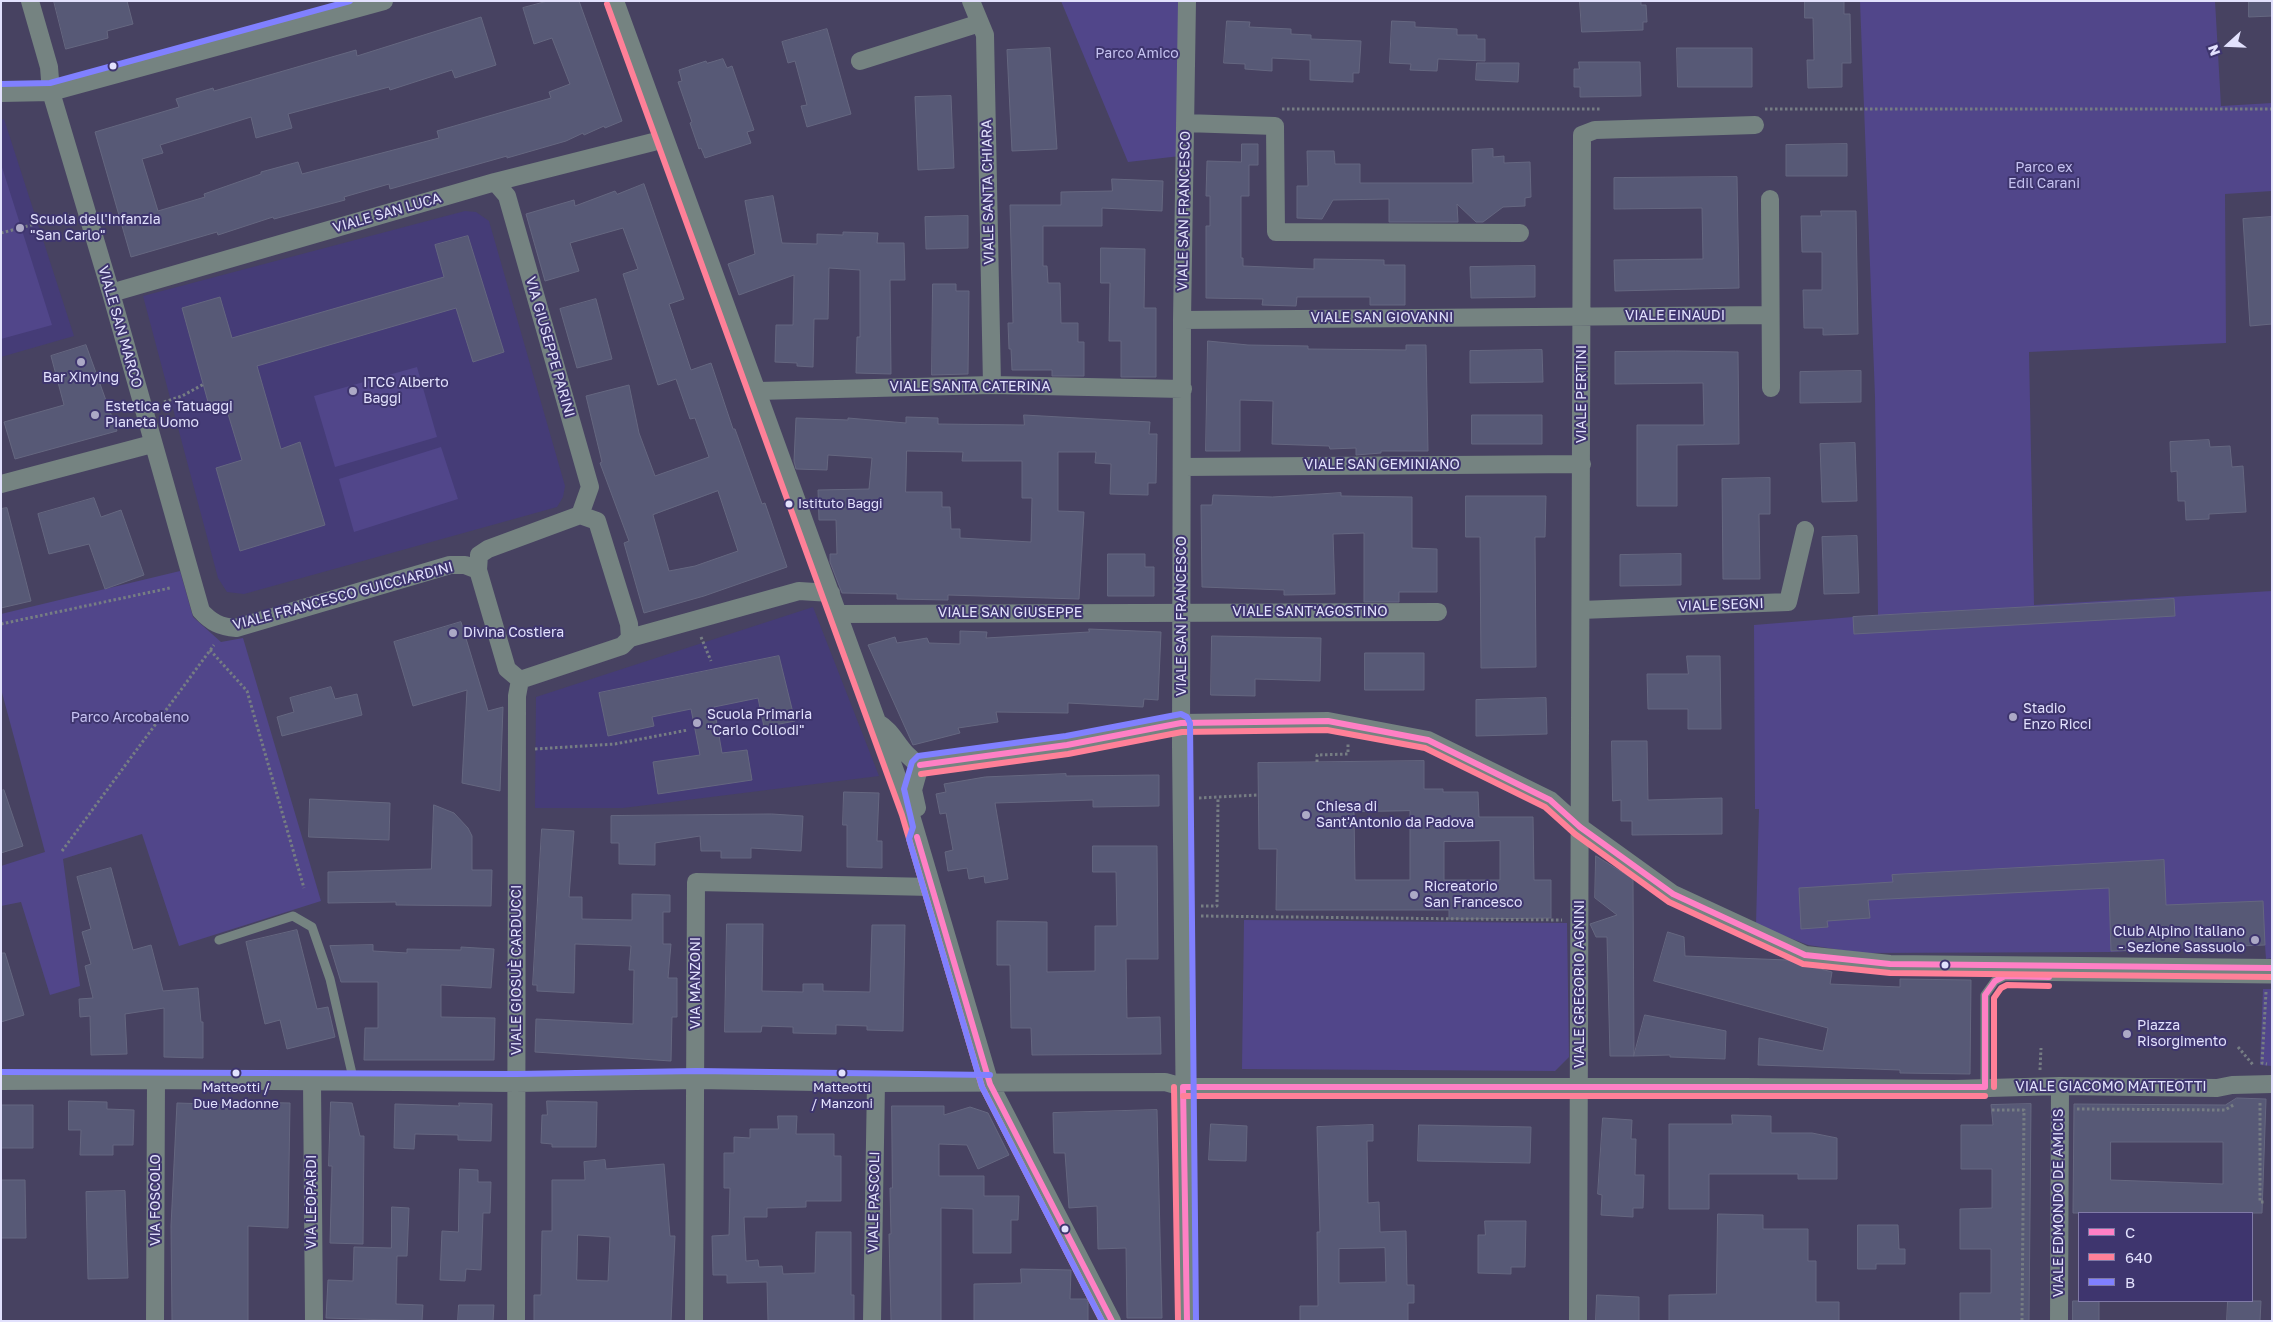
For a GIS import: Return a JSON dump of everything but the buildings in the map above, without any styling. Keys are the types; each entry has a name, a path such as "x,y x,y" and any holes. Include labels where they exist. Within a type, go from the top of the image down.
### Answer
{"street":[{"name":"VIALE SAN MARCO","path":"30,1 49,67 51,92 111,293 200,610 210,621"},
{"path":"1,93 51,92 384,1"},
{"path":"615,1 878,722 917,837 990,1084 1112,1321"},
{"name":"VIALE SANTA CHIARA","path":"970,1 985,35 992,385"},
{"name":"VIALE SAN FRANCESCO","path":"1187,1 1182,320 1181,724 1183,1088 1187,1320"},
{"path":"860,61 980,23"},
{"path":"1185,123 1274,126 1276,232 1520,233"},
{"name":"VIALE PERTINI","path":"1580,827 1582,135 1595,130 1755,126"},
{"name":"VIALE SAN LUCA","path":"111,293 495,182 665,139"},
{"name":"VIA GIUSEPPE PARINI","path":"495,182 507,196 590,487 580,515"},
{"path":"1770,198 1769,315 1771,388"},
{"name":"VIALE EINAUDI","path":"1582,317 1769,315"},
{"name":"VIALE SAN GIOVANNI","path":"1182,320 1582,317"},
{"name":"VIALE SANTA CATERINA","path":"758,390 992,385 1183,389"},
{"path":"1,484 152,444"},
{"name":"VIALE SAN GEMINIANO","path":"1183,467 1582,464"},
{"path":"630,638 629,624 597,521 580,515 488,549 479,555 478,570 507,669 520,680 622,646 630,638 694,620 799,591 831,593"},
{"name":"VIALE SEGNI","path":"1581,610 1788,602 1805,530"},
{"name":"VIALE FRANCESCO GUICCIARDINI","path":"210,621 223,628 236,628 450,565 465,565 478,570"},
{"name":"VIALE SANT'AGOSTINO","path":"1182,612 1438,612"},
{"name":"VIALE SAN GIUSEPPE","path":"839,614 1182,612"},
{"name":"VIALE GIOSUÈ CARDUCCI","path":"516,1321 517,696 520,680"},
{"path":"878,722 888,728 895,743 908,758 920,764 1066,745 1181,724 1328,721 1428,740 1550,800 1580,827 1673,894 1805,955 1890,964 2272,968"},
{"path":"917,837 922,829 913,790 920,764"},
{"name":"VIALE GREGORIO AGNINI","path":"1578,1321 1580,827"},
{"name":"VIA MANZONI","path":"694,1321 697,1080 696,882 932,886"},
{"name":"VIALE GIACOMO MATTEOTTI","path":"1,1081 156,1080 516,1083 697,1080 990,1084 1165,1082 1183,1088 2060,1086 2217,1088 2232,1085 2272,1084"},
{"name":"VIA FOSCOLO","path":"155,1321 156,1080"},
{"name":"VIA LEOPARDI","path":"312,1082 314,1321"},
{"name":"VIALE PASCOLI","path":"872,1321 876,1083"},
{"name":"VIALE EDMONDO DE AMICIS","path":"2059,1321 2060,1086"}],"lane":[{"path":"219,940 293,916 312,927 330,979 354,1083"},
{"path":"1985,1087 1985,995 1994,981 2005,976 2272,979"}],"path":[{"path":"1,233 86,210"},
{"path":"164,402 182,396 204,384"},
{"path":"1,624 170,588"},
{"path":"694,620 711,661"},
{"path":"62,851 214,645"},
{"path":"210,650 247,691 304,888"},
{"path":"1318,762 1317,755 1348,754 1348,741 1359,740 1359,727"},
{"path":"517,751 615,744 688,730"},
{"path":"1181,798 1258,796"},
{"path":"1195,906 1217,906 1218,797"},
{"path":"1195,916 1580,920"},
{"path":"2266,1064 2262,1063 2266,991 2272,991"},
{"path":"2238,1047 2256,1069"},
{"path":"2040,1077 2041,1048"},
{"path":"2060,1105 2074,1109 2225,1110 2238,1102"},
{"path":"2253,1103 2261,1104 2260,1202 2266,1202"},
{"path":"1992,1110 2024,1110 2022,1321"}],"shaded area":[{"name":"Scuola dell'Infanzia \"San Carlo\"","path":"4,119 74,336 1,357 1,120"},
{"name":"ITCG Alberto Baggi","path":"465,211 476,212 489,221 565,486 563,497 557,507 244,594 227,592 218,578 143,296"},
{"name":"Scuola Primaria \"Carlo Collodi\"","path":"813,607 879,776 623,808 535,808 536,697"}],"green space":[{"name":"Parco Amico","path":"1061,1 1187,1 1189,155 1128,162"},
{"name":"Stadio Enzo Ricci","path":"1860,1 2215,1 2221,106 2272,103 2272,191 2225,194 2226,343 2029,352 2034,605 2272,591 2272,958 2266,959 2265,945 2111,952 1861,953 1808,945 1756,925 1759,809 1755,809 1754,625 1878,615 1875,397"},
{"path":"1,164 52,325 1,339"},
{"path":"417,367 437,437 335,467 314,396"},
{"path":"441,447 458,499 354,532 339,479"},
{"name":"Parco Arcobaleno","path":"180,571 193,617 221,642 243,638 321,901 179,946 142,834 63,859 80,986 50,995 21,902 1,906 1,866 45,852 1,689 1,614"},
{"path":"1244,920 1567,923 1569,1057 1555,1071 1242,1069"},
{"path":"2263,989 2272,989 2272,1066 2260,1065"}],"transit line":[{"name":"B","path":"1,84 50,83 350,1"},
{"name":"640","path":"607,4 902,815 982,1087 1102,1321"},
{"name":"B","path":"1102,1321 982,1087 909,839 913,827 904,789 912,762 918,756 1066,736 1181,714 1187,717 1190,723 1196,1321"},
{"name":"C","path":"920,765 1067,745 1181,723 1328,721 1428,740 1550,800 1580,827 1673,894 1805,955 1890,964 2272,968"},
{"name":"640","path":"921,774 1068,754 1182,732 1327,730 1425,748 1545,807 1575,834 1669,902 1803,964 1890,973 2272,977"},
{"name":"C","path":"917,837 990,1084 1112,1321"},
{"name":"C","path":"1985,1087 1985,995 1995,981 2005,976 2049,977"},
{"name":"640","path":"1994,1087 1994,998 2001,988 2007,985 2049,986"},
{"name":"B","path":"1,1072 516,1074 697,1071 990,1075"},
{"name":"640","path":"1174,1087 1178,1321"},
{"name":"C","path":"1183,1087 1985,1087"},
{"name":"C","path":"1183,1087 1187,1321"},
{"name":"640","path":"1183,1096 1985,1096"}],"place":[{"name":"Scuola dell'Infanzia \"San Carlo\"","path":"20,228"},
{"name":"Bar Xinying","path":"81,362"},
{"name":"ITCG Alberto Baggi","path":"353,391"},
{"name":"Estetica e Tatuaggi Pianeta Uomo","path":"95,415"},
{"name":"Istituto Baggi","path":"789,504"},
{"name":"Divina Costiera","path":"453,633"},
{"name":"Stadio Enzo Ricci","path":"2013,717"},
{"name":"Scuola Primaria \"Carlo Collodi\"","path":"697,723"},
{"name":"Chiesa di Sant'Antonio da Padova","path":"1306,815"},
{"name":"Ricreatorio San Francesco","path":"1414,895"},
{"name":"Club Alpino Italiano - Sezione Sassuolo","path":"2255,940"},
{"name":"Piazza Risorgimento","path":"2127,1034"},
{"name":"Matteotti / Due Madonne","path":"236,1073"},
{"name":"Matteotti / Manzoni","path":"842,1073"}],"park label":[{"name":"Parco ex Edil Carani","path":"2044,176"}]}
